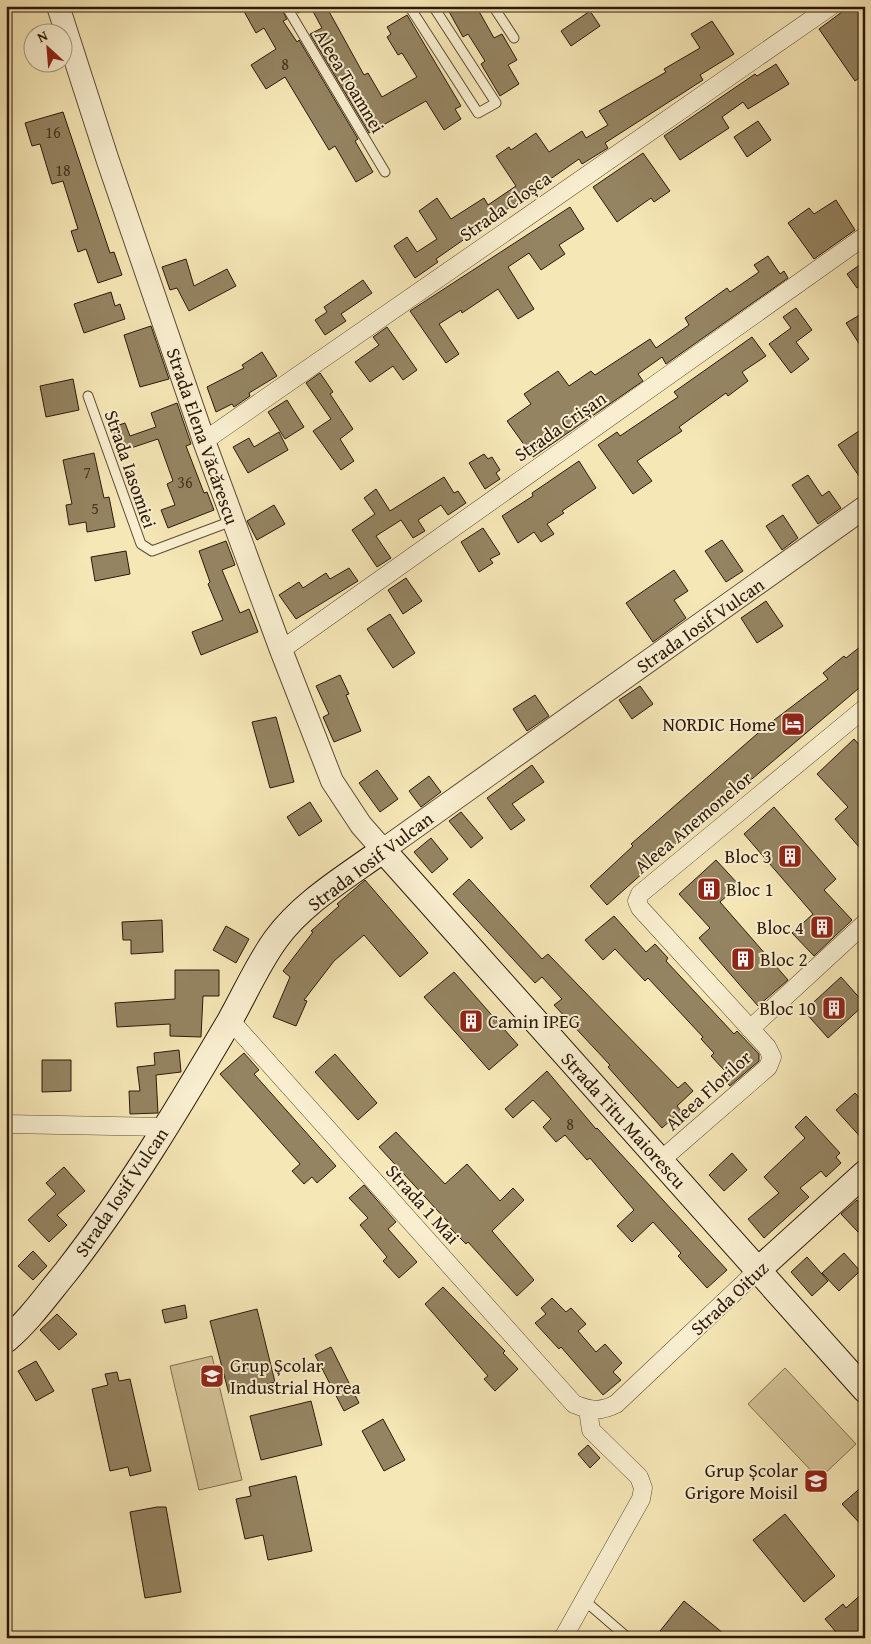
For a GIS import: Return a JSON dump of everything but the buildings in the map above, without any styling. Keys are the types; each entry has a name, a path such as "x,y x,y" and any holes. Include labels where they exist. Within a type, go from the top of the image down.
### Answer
{"main road":[{"name":"Strada Iosif Vulcan","path":"6,1340 52,1289 91,1240 166,1127 230,1020 261,960 282,932 314,901 383,850"},
{"name":"Strada Titu Maiorescu","path":"383,850 865,1390"},
{"name":"Strada Oituz","path":"758,1270 865,1173"}],"street":[{"name":"Strada Elena Văcărescu","path":"58,6 111,170 204,440 280,650 332,782 361,824 383,850"},
{"name":"Strada Cloșca","path":"204,440 831,6"},
{"name":"Strada Crișan","path":"280,650 865,236"},
{"name":"Strada Iosif Vulcan","path":"383,850 865,507"},
{"name":"Aleea Anemonelor","path":"750,1029 640,908 638,901 640,894 865,708"},
{"name":"Aleea Florilor","path":"660,1161 768,1067 772,1057 767,1047 750,1029 865,924"},
{"name":"Strada 1 Mai","path":"230,1020 564,1394 574,1404 588,1410"},
{"path":"6,1124 166,1127"},
{"name":"Strada Oituz","path":"588,1410 602,1411 616,1404 758,1270"},
{"path":"563,1638 641,1499 643,1488 639,1476 591,1430 588,1410"}],"lane":[{"name":"Aleea Toamnei","path":"286,6 385,172"},
{"path":"409,6 478,114 496,102 433,6"},
{"path":"493,6 514,38"},
{"name":"Strada Iasomiei","path":"88,396 141,544 152,550 162,548 232,521"},
{"path":"584,1600 628,1638"}],"shaded area":[{"path":"212,1356 242,1480 199,1490 170,1366"},
{"path":"785,1368 856,1444 819,1479 748,1404"}],"place":[{"name":"NORDIC Home","path":"793,724"},
{"name":"Bloc 3","path":"790,856"},
{"name":"Bloc 1","path":"709,889"},
{"name":"Bloc 4","path":"822,927"},
{"name":"Bloc 2","path":"743,959"},
{"name":"Bloc 10","path":"834,1008"},
{"name":"Camin IPEG","path":"471,1021"},
{"name":"Grup Școlar Industrial Horea","path":"212,1376"},
{"name":"Grup Școlar Grigore Moisil","path":"816,1481"}]}
